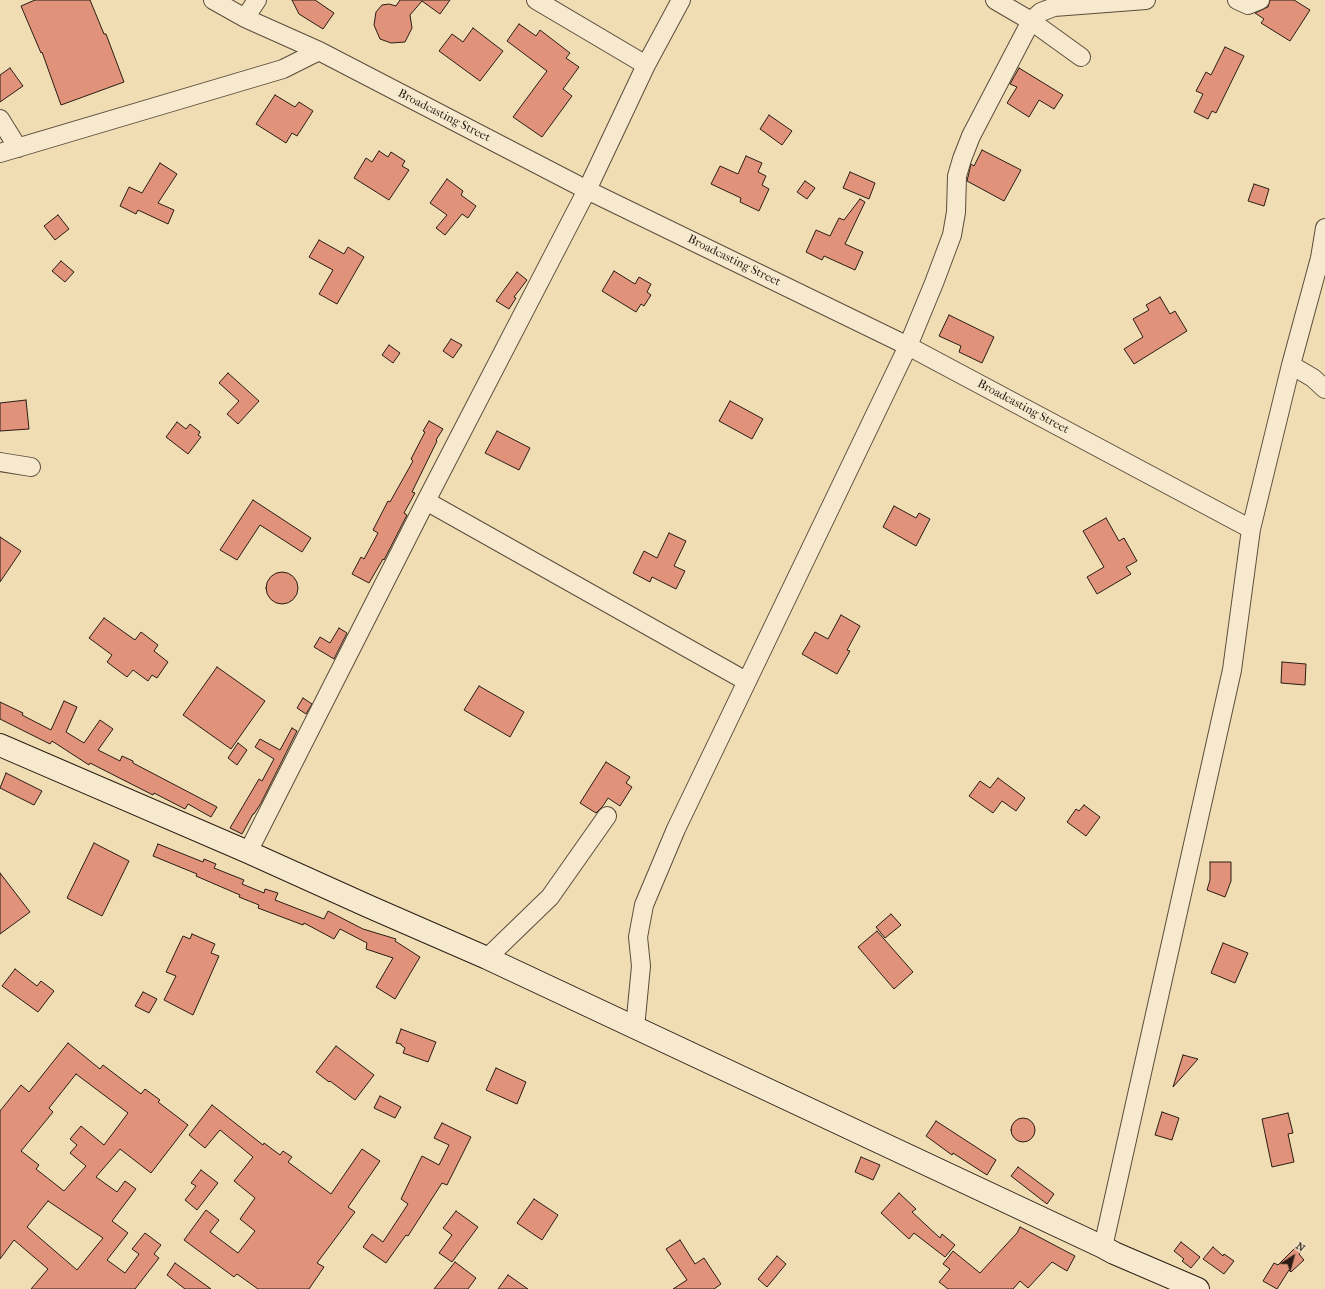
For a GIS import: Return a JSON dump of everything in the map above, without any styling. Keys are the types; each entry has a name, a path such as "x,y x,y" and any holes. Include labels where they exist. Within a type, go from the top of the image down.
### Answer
{"main road":[{"path":"0,745 248,852 370,908 487,958 1114,1253 1198,1289"}],"street":[{"name":"Broadcasting Street","path":"213,0 245,18 319,51 587,190 908,346 1251,529"},
{"path":"245,18 257,0"},
{"path":"248,852 426,501 587,190 646,65 681,0"},
{"path":"995,0 1032,21 1081,57"},
{"path":"635,1028 641,966 638,937 644,904 676,829 746,681 908,346 952,235 956,212 957,176 971,136 1032,21 1041,12 1054,7 1146,0"},
{"path":"1237,0 1248,5 1260,0"},
{"path":"542,2 646,65"},
{"path":"0,153 282,69 319,51"},
{"path":"0,119 18,148"},
{"path":"1103,1247 1232,670 1251,529 1291,365 1322,259 1325,228"},
{"path":"1291,365 1313,378 1325,389"},
{"path":"0,462 31,467"},
{"path":"426,501 746,681"},
{"path":"487,958 550,897 607,816"}],"building":[{"path":"35,0 90,0 104,34 106,34 124,82 61,105 42,52 41,53 21,6"},
{"path":"292,0 315,0 334,13 323,29 299,14"},
{"path":"400,0 450,0 440,14 422,1 410,15 412,28 405,42 391,43 380,39 374,25 376,12 382,5 389,4 396,6"},
{"path":"1270,0 1294,0 1310,10 1290,41 1261,23 1264,19 1255,13 1268,7"},
{"path":"519,24 536,36 540,30 570,53 566,58 579,67 563,89 572,96 542,137 513,117 547,71 507,41"},
{"path":"473,28 503,51 480,81 439,51 452,34 463,42"},
{"path":"1225,47 1244,56 1216,113 1212,111 1208,119 1194,112 1203,94 1196,91 1206,72 1211,75"},
{"path":"10,68 23,86 0,102 0,75"},
{"path":"1019,68 1063,95 1054,109 1039,100 1029,117 1007,103 1017,87 1010,84"},
{"path":"275,95 295,107 299,102 313,111 297,136 292,133 286,143 256,124"},
{"path":"769,115 792,131 782,145 760,129"},
{"path":"982,150 1021,170 1004,201 967,181 971,164 974,166"},
{"path":"379,151 388,157 391,152 405,161 402,166 409,170 389,200 354,178 366,158 372,162"},
{"path":"746,156 762,163 758,172 766,176 762,185 769,189 759,211 740,202 741,198 711,184 720,166 738,174"},
{"path":"160,163 177,174 158,203 174,210 168,224 138,210 136,214 120,206 129,187 142,193"},
{"path":"850,172 875,183 869,199 843,188"},
{"path":"447,179 463,191 461,195 476,206 468,218 462,214 445,235 436,228 447,215 430,203"},
{"path":"805,181 815,188 807,199 797,192"},
{"path":"1254,184 1269,189 1264,206 1248,201"},
{"path":"860,199 865,202 845,244 863,252 855,270 824,256 822,260 806,252 816,230 830,236 839,218 844,220"},
{"path":"58,215 69,229 55,240 44,226"},
{"path":"319,240 344,254 348,247 364,257 337,304 319,294 333,270 309,257"},
{"path":"61,261 74,272 65,282 52,271"},
{"path":"614,271 635,284 639,277 651,284 647,292 651,295 644,306 641,304 636,312 602,291"},
{"path":"517,272 527,280 514,297 516,298 509,309 496,301"},
{"path":"1160,297 1170,314 1175,311 1187,331 1134,364 1124,349 1143,337 1133,319 1149,310 1146,305"},
{"path":"949,315 994,337 982,363 959,352 961,346 939,336"},
{"path":"451,339 462,345 453,358 443,351"},
{"path":"389,345 400,353 393,363 382,355"},
{"path":"228,373 259,401 238,424 227,414 239,401 219,383"},
{"path":"26,400 29,429 0,431 0,403"},
{"path":"730,401 763,419 752,439 719,421"},
{"path":"429,421 443,429 436,440 437,441 412,492 415,493 404,513 407,515 384,560 383,559 369,583 352,574 361,557 364,559 378,533 373,530 388,501 390,502 413,461 411,459"},
{"path":"177,422 186,429 190,424 200,432 198,435 201,437 188,454 166,437"},
{"path":"497,431 530,448 519,470 485,453"},
{"path":"253,500 311,538 302,552 260,525 237,560 220,550"},
{"path":"894,506 916,518 919,513 930,519 916,546 883,527"},
{"path":"1106,518 1119,541 1124,538 1137,561 1126,567 1131,574 1097,594 1087,577 1104,567 1083,531"},
{"path":"669,533 686,541 674,566 685,571 676,589 652,577 650,582 633,573 644,551 657,558"},
{"path":"0,537 21,551 0,582"},
{"path":"282,572 291,575 295,579 298,588 295,597 291,601 282,604 273,601 269,597 266,588 269,579 273,575"},
{"path":"841,615 860,626 847,650 850,651 837,674 802,654 815,632 828,639"},
{"path":"104,618 135,640 141,632 158,645 154,651 168,662 157,678 152,675 148,681 133,670 127,677 107,662 112,655 89,638"},
{"path":"339,628 347,633 334,659 314,647 320,637 330,643"},
{"path":"1282,662 1306,664 1305,685 1281,683"},
{"path":"217,667 265,701 231,749 183,715"},
{"path":"479,686 524,712 510,737 464,710"},
{"path":"303,698 312,704 306,714 297,708"},
{"path":"64,701 77,707 66,732 84,743 100,720 113,729 98,750 120,761 122,756 133,761 133,763 217,807 211,817 188,804 185,809 154,793 153,795 90,763 89,765 52,741 50,744 0,719 0,702 23,713 22,715 51,730"},
{"path":"292,728 297,731 261,803 242,834 230,828 259,779 262,781 274,759 255,747 260,739 280,750"},
{"path":"238,743 247,750 237,765 228,758"},
{"path":"606,762 630,777 626,783 632,787 620,806 608,798 596,813 580,803"},
{"path":"6,773 42,791 34,805 0,788"},
{"path":"998,778 1025,798 1016,811 1002,801 993,813 969,796 980,781 990,788"},
{"path":"1084,805 1100,817 1086,836 1067,822 1076,809 1079,811"},
{"path":"94,843 129,861 102,916 67,898"},
{"path":"158,844 203,862 204,859 216,864 214,868 244,880 242,884 264,893 265,889 278,893 275,900 324,919 328,911 363,929 396,939 395,941 420,957 395,999 376,987 393,958 366,949 367,943 340,929 334,939 304,923 303,925 258,908 259,905 239,897 240,895 196,876 197,874 153,856"},
{"path":"1210,862 1231,862 1231,881 1225,897 1207,890 1210,880"},
{"path":"0,873 30,912 0,934"},
{"path":"891,914 901,925 885,938 876,927"},
{"path":"877,931 913,972 894,989 858,947"},
{"path":"192,934 215,944 211,953 219,956 193,1015 164,1000 176,976 166,972 183,936 190,939"},
{"path":"1223,943 1248,953 1235,983 1211,973"},
{"path":"15,969 37,986 41,981 54,991 38,1012 2,986"},
{"path":"143,992 157,999 149,1013 135,1006"},
{"path":"401,1029 436,1042 428,1062 403,1053 405,1048 401,1044 396,1043"},
{"path":"68,1043 100,1069 103,1065 141,1094 145,1089 160,1100 158,1102 188,1125 151,1173 120,1149 96,1177 117,1192 125,1181 136,1189 112,1221 128,1233 107,1260 125,1273 139,1254 132,1249 145,1233 161,1245 154,1254 159,1258 135,1289 31,1289 48,1269 14,1240 0,1259 0,1111 21,1085 29,1092","holes":["76,1074 128,1113 104,1145 81,1126 70,1139 77,1145 70,1153 86,1166 64,1191 36,1169 39,1165 21,1151 53,1112 49,1108","48,1201 103,1238 77,1270 27,1227"]},
{"path":"336,1046 374,1075 355,1100 316,1072"},
{"path":"1183,1055 1198,1059 1173,1087"},
{"path":"496,1068 526,1082 517,1104 486,1090"},
{"path":"380,1096 401,1107 395,1118 374,1108"},
{"path":"212,1105 263,1145 264,1143 280,1155 283,1151 292,1157 288,1162 331,1194 362,1149 380,1161 348,1207 355,1212 317,1263 324,1267 309,1289 258,1289 237,1274 234,1277 184,1240 206,1210 219,1220 210,1232 238,1253 255,1231 240,1219 255,1198 234,1181 253,1157 220,1130 205,1148 189,1135"},
{"path":"1162,1112 1179,1118 1172,1140 1155,1135"},
{"path":"1288,1113 1293,1133 1288,1134 1294,1162 1272,1167 1262,1119"},
{"path":"1023,1118 1028,1119 1034,1125 1034,1135 1028,1141 1023,1142 1018,1141 1012,1135 1011,1130 1012,1125 1018,1119"},
{"path":"936,1121 996,1160 987,1175 953,1153 952,1155 926,1136"},
{"path":"442,1123 471,1137 447,1185 442,1183 408,1236 406,1235 386,1263 363,1247 372,1234 383,1242 408,1204 401,1199 422,1156 439,1165 449,1145 434,1138"},
{"path":"861,1157 880,1165 873,1180 855,1172"},
{"path":"1018,1167 1054,1194 1047,1204 1011,1176"},
{"path":"201,1170 218,1183 197,1210 185,1200 196,1186 191,1183"},
{"path":"899,1193 916,1209 912,1212 940,1238 942,1234 955,1245 945,1257 914,1233 909,1239 881,1213"},
{"path":"534,1199 558,1215 542,1240 517,1223"},
{"path":"456,1211 478,1227 452,1262 439,1253 452,1235 443,1228"},
{"path":"1020,1227 1075,1256 1067,1271 1052,1262 1028,1288 1020,1281 1013,1289 948,1289 939,1282 950,1269 943,1264 953,1251 980,1273 1017,1233"},
{"path":"680,1240 695,1264 704,1258 721,1284 714,1289 673,1289 687,1280 666,1249"},
{"path":"1181,1242 1200,1257 1191,1268 1182,1261 1184,1259 1174,1251"},
{"path":"1300,1243 1304,1246 1299,1254 1304,1260 1291,1272 1289,1270 1277,1289 1263,1281 1274,1263 1278,1265"},
{"path":"1213,1247 1223,1256 1224,1254 1234,1261 1224,1274 1203,1259"},
{"path":"777,1256 786,1264 767,1287 758,1279"},
{"path":"455,1262 476,1278 468,1289 434,1289"},
{"path":"175,1263 211,1289 185,1289 167,1275"},
{"path":"508,1275 528,1289 498,1289"}]}
